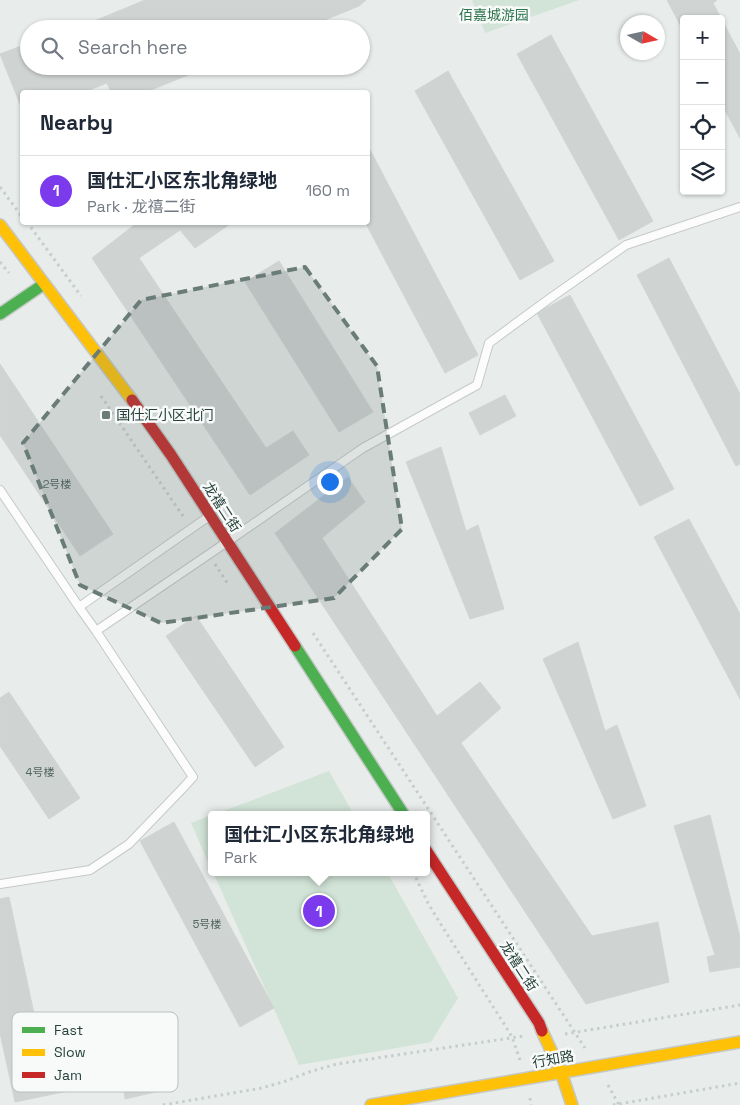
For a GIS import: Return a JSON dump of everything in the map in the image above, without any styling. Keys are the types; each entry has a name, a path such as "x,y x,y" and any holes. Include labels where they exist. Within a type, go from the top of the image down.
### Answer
{"street":[{"name":"龙禧二街","path":"0,225 132,400 171,455 401,811"},
{"path":"0,314 44,284"},
{"name":"龙禧二街","path":"430,856 539,1023 561,1072 572,1105"},
{"name":"行知路","path":"371,1105 740,1042"}],"lane":[{"path":"96,631 363,448 477,385 489,343 626,244 740,207"},
{"path":"0,490 193,777 129,844 90,870 0,884"},
{"path":"79,607 210,515"}],"path":[{"path":"0,187 20,214"},
{"path":"415,876 440,923 501,1018"},
{"path":"630,1024 740,1005"},
{"path":"163,1105 262,1088 336,1064 495,1040"},
{"path":"613,1105 740,1084"}],"highlighted area":[{"path":"305,267 377,366 402,529 334,598 161,623 80,585 23,443 141,300"}],"green space":[{"name":"佰嘉城游园","path":"472,0 579,0 485,33"},
{"path":"329,771 352,811 224,811"},
{"path":"208,816 208,862 191,823"},
{"path":"215,876 389,876 458,998 431,1042 299,1065"}],"building":[{"path":"145,0 366,0 359,6 325,20 97,20"},
{"path":"667,0 717,0 713,3 719,15 680,15 680,24"},
{"path":"725,26 740,54 740,138 725,110"},
{"path":"551,35 653,221 619,240 517,54"},
{"path":"20,46 20,75 188,75 151,90 110,90 107,83 89,90 20,90 20,104 0,54"},
{"path":"448,71 554,261 520,280 415,91"},
{"path":"370,150 478,355 445,373 367,225 370,225"},
{"path":"134,225 229,225 195,248 180,230 139,258 266,448 293,431 309,455 250,495 92,258"},
{"path":"669,258 740,394 740,464 736,466 637,275"},
{"path":"279,261 373,412 339,432 245,282"},
{"path":"570,295 674,489 640,506 537,313"},
{"path":"0,364 113,534 80,556 0,435"},
{"path":"505,395 516,416 480,435 469,413"},
{"path":"441,447 466,531 478,525 504,609 470,619 406,462"},
{"path":"348,477 365,502 322,538 437,716 480,682 501,708 461,743 592,936 658,922 669,982 586,1004 275,533"},
{"path":"689,519 740,614 740,699 654,537"},
{"path":"196,616 284,747 255,767 166,636"},
{"path":"578,642 605,731 617,725 646,806 613,819 543,659"},
{"path":"9,692 80,798 49,819 0,746 0,698"},
{"path":"710,815 740,937 740,967 710,972 707,957 715,955 674,826"},
{"path":"174,822 274,1008 240,1027 140,841"},
{"path":"9,897 34,1012 12,1012 12,1088 0,1033 0,899"},
{"path":"13,1092 63,1092 15,1102"},
{"path":"124,1092 155,1092 125,1099"}],"traffic: fast":[{"path":"0,314 44,284"},
{"path":"295,646 401,811"}],"traffic: slow":[{"path":"0,225 132,400"},
{"path":"542,1031 561,1072 572,1105"},
{"path":"371,1105 740,1042"}],"traffic: jam":[{"path":"132,400 171,455 295,646"},
{"path":"430,856 539,1023 542,1031"}],"place":[{"name":"国仕汇小区北门","path":"106,415"},
{"name":"国仕汇小区东北角绿地","path":"319,911"}]}
